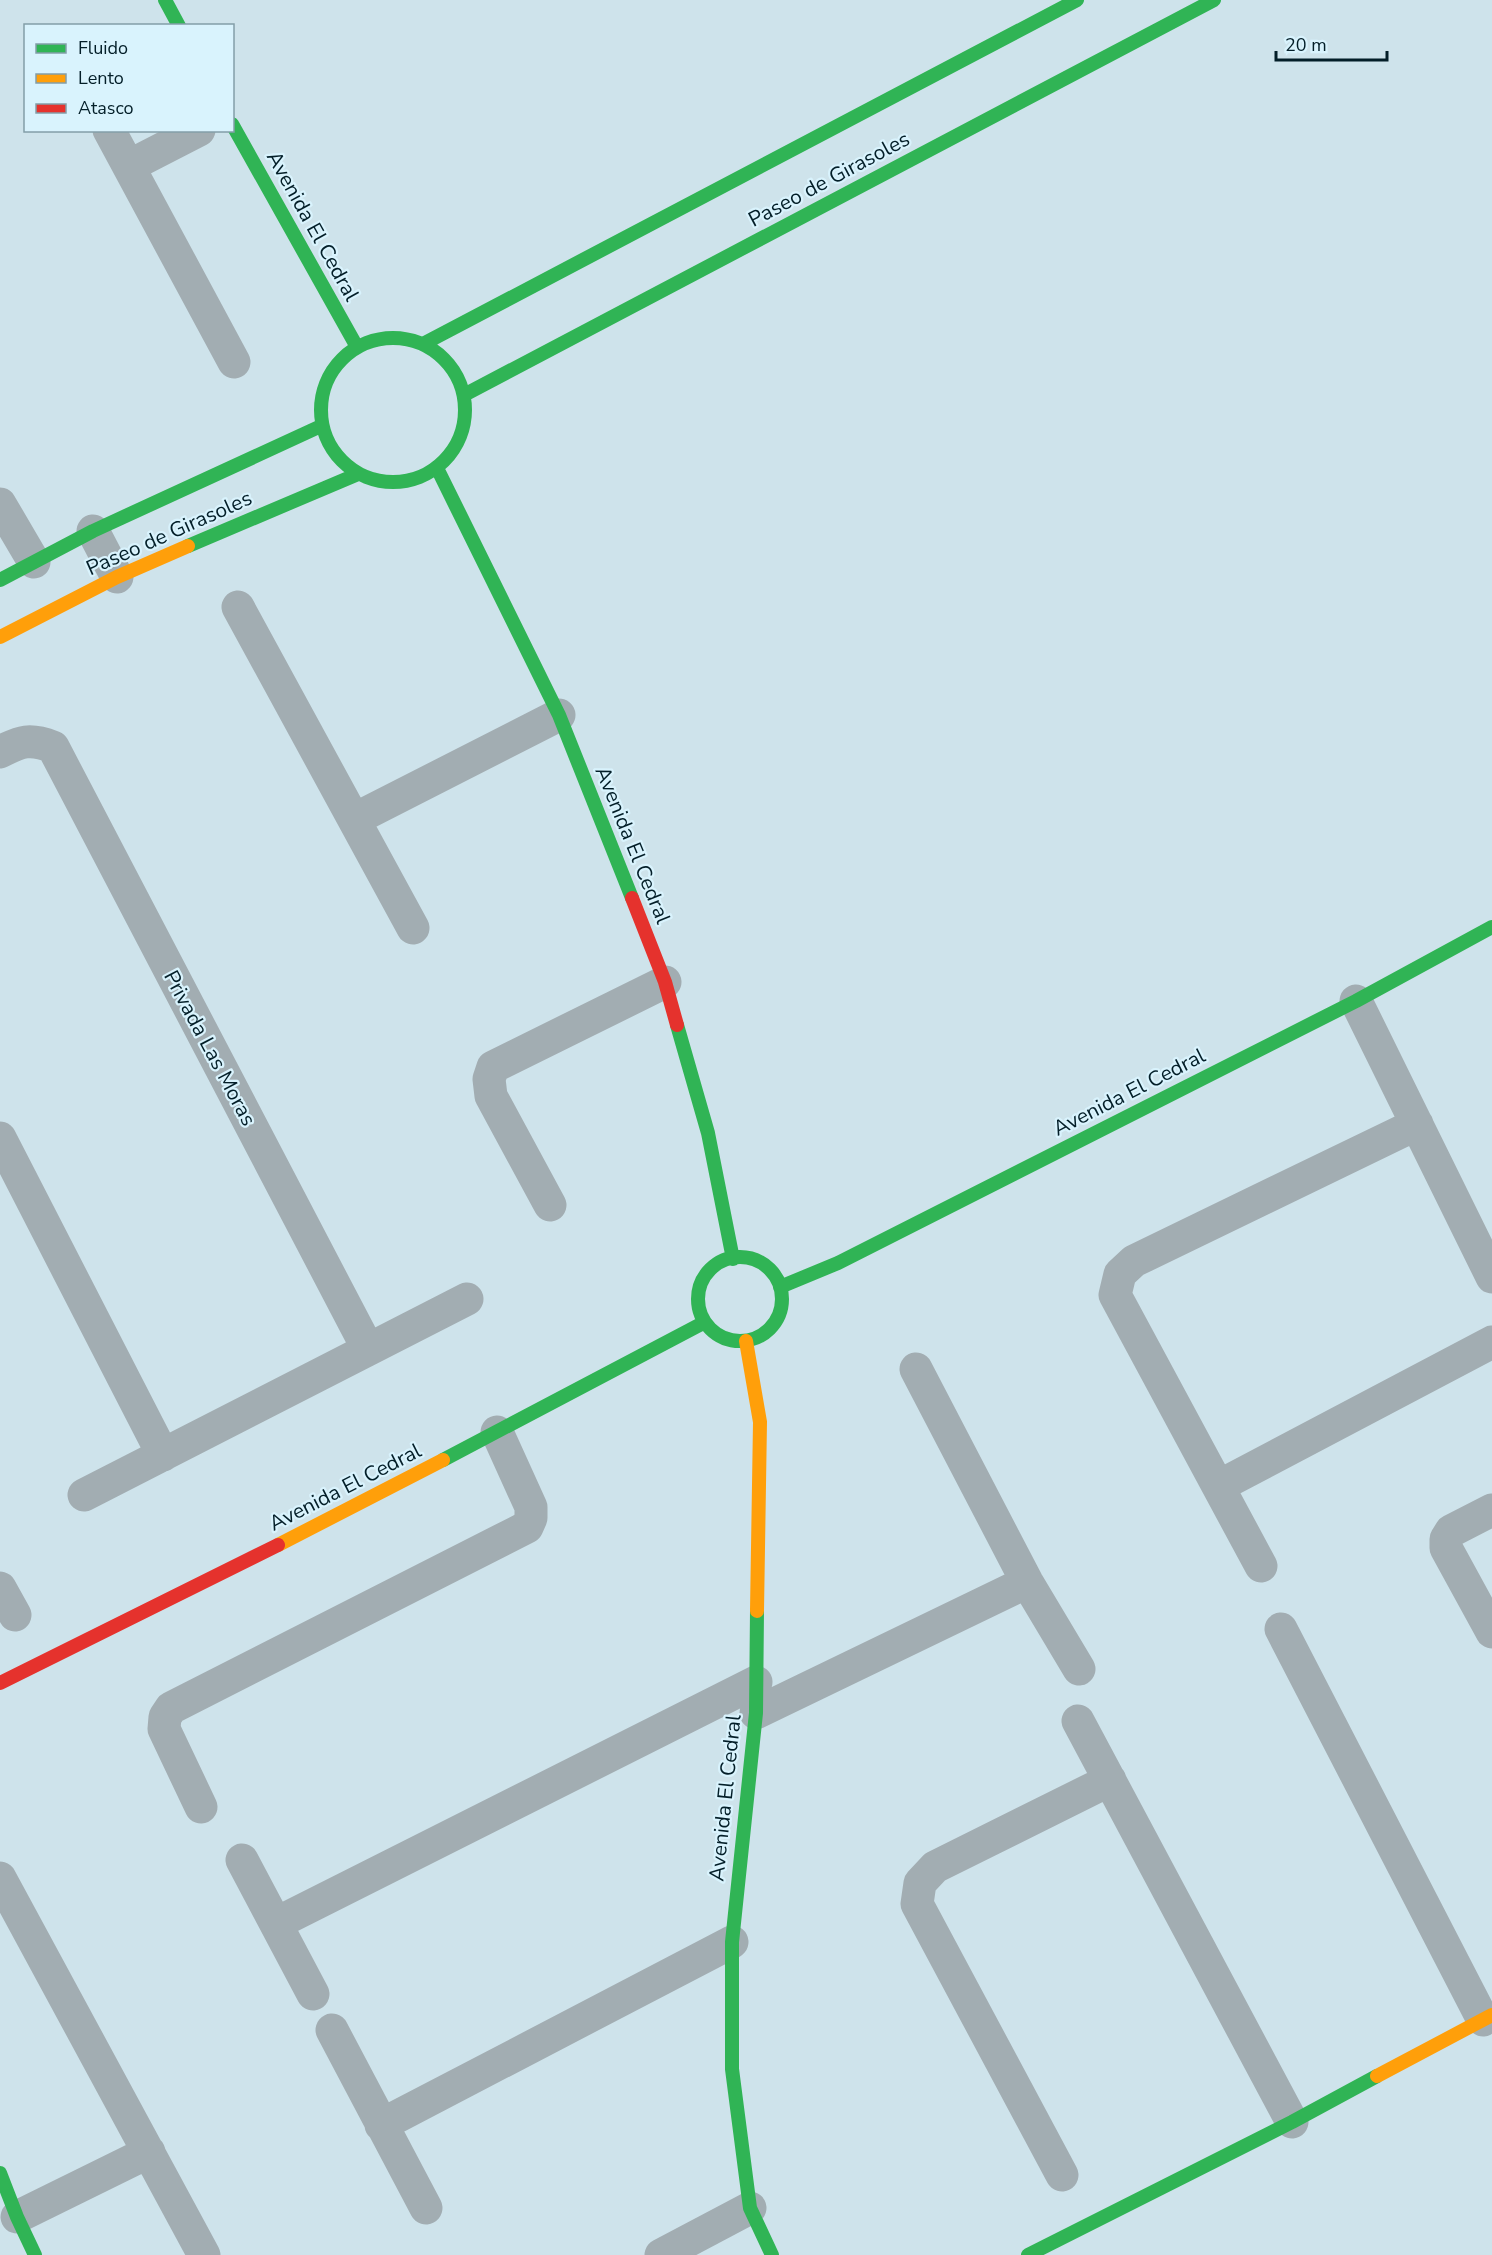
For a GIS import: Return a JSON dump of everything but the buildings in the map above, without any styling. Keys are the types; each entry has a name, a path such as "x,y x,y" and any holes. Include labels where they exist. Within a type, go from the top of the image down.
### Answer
{"street":[{"path":"165,0 178,24"},
{"name":"Paseo de Girasoles","path":"423,344 1077,0"},
{"name":"Paseo de Girasoles","path":"464,395 1214,0"},
{"name":"Avenida El Cedral","path":"234,128 357,347"},
{"path":"110,132 234,362"},
{"path":"129,166 195,132"},
{"path":"401,338 423,344 442,356 456,374 464,395 466,415 461,435 452,453 437,468 419,478 398,483 378,482 358,474 341,462 329,445 321,426 320,408 323,389 336,365 357,347 378,339 401,338"},
{"name":"Paseo de Girasoles","path":"0,580 93,531 321,426"},
{"name":"Avenida El Cedral","path":"437,468 558,715 665,982 708,1133 732,1259"},
{"name":"Paseo de Girasoles","path":"0,637 117,576 358,474"},
{"path":"0,504 34,562"},
{"path":"93,531 117,576"},
{"path":"238,607 413,928"},
{"path":"355,819 558,715"},
{"name":"Privada Las Moras","path":"0,752 17,744 36,741 53,747 368,1350"},
{"name":"Avenida El Cedral","path":"780,1287 838,1263 1356,1001 1492,927"},
{"path":"550,1205 491,1096 489,1079 493,1066 665,982"},
{"path":"1356,1001 1492,1277"},
{"path":"1262,1566 1115,1295 1120,1274 1134,1261 1417,1124"},
{"path":"0,1138 162,1455"},
{"path":"750,1259 764,1264 774,1274 780,1287 782,1301 779,1316 760,1336 746,1341 723,1338 705,1322 700,1309 698,1295 702,1281 711,1269 723,1261 750,1259"},
{"path":"84,1495 467,1299"},
{"name":"Avenida El Cedral","path":"0,1683 339,1515 705,1322"},
{"name":"Avenida El Cedral","path":"746,1341 760,1422 756,1697 732,1942 732,2069 750,2208 772,2255"},
{"path":"1219,1486 1492,1342"},
{"path":"916,1369 1027,1582 1079,1669"},
{"path":"201,1807 164,1729 165,1717 171,1708 527,1527 531,1518 531,1507 497,1432"},
{"path":"1492,1510 1451,1531 1446,1539 1446,1548 1492,1632"},
{"path":"277,1923 756,1697 1027,1582"},
{"path":"1028,2255 1292,2122 1487,2018 1281,1629"},
{"path":"1078,1721 1292,2122"},
{"path":"1062,2175 918,1904 920,1883 935,1867 1110,1780"},
{"path":"242,1860 313,1994"},
{"path":"0,1878 204,2255"},
{"path":"381,2125 732,1942"},
{"path":"332,2030 426,2208"},
{"path":"17,2217 149,2152"},
{"path":"0,2173 35,2255"},
{"path":"661,2255 750,2208"}],"traffic: fast":[{"path":"165,0 178,24"},
{"path":"423,344 1077,0"},
{"path":"464,395 1214,0"},
{"path":"234,128 357,347"},
{"path":"393,338 421,343 444,359 460,382 465,410 460,438 444,461 421,477 393,482 365,477 342,461 326,438 321,410 326,382 342,359 365,343 393,338"},
{"path":"0,580 93,531 321,426"},
{"path":"437,468 559,715 632,898"},
{"path":"188,546 358,474"},
{"path":"780,1287 838,1263 1356,1001 1492,927"},
{"path":"677,1025 708,1133 733,1259"},
{"path":"740,1257 763,1264 775,1276 782,1299 775,1322 763,1334 740,1341 717,1334 705,1322 698,1299 705,1276 717,1264 740,1257"},
{"path":"443,1460 705,1322"},
{"path":"757,1611 756,1713 732,1942 732,2069 750,2208 772,2255"},
{"path":"1028,2255 1292,2122 1377,2076"},
{"path":"0,2173 35,2255"}],"traffic: slow":[{"path":"0,637 117,577 188,546"},
{"path":"746,1341 760,1422 757,1611"},
{"path":"278,1545 443,1460"},
{"path":"1377,2076 1492,2015"}],"traffic: jam":[{"path":"632,898 665,982 677,1025"},
{"path":"0,1683 278,1545"}]}
